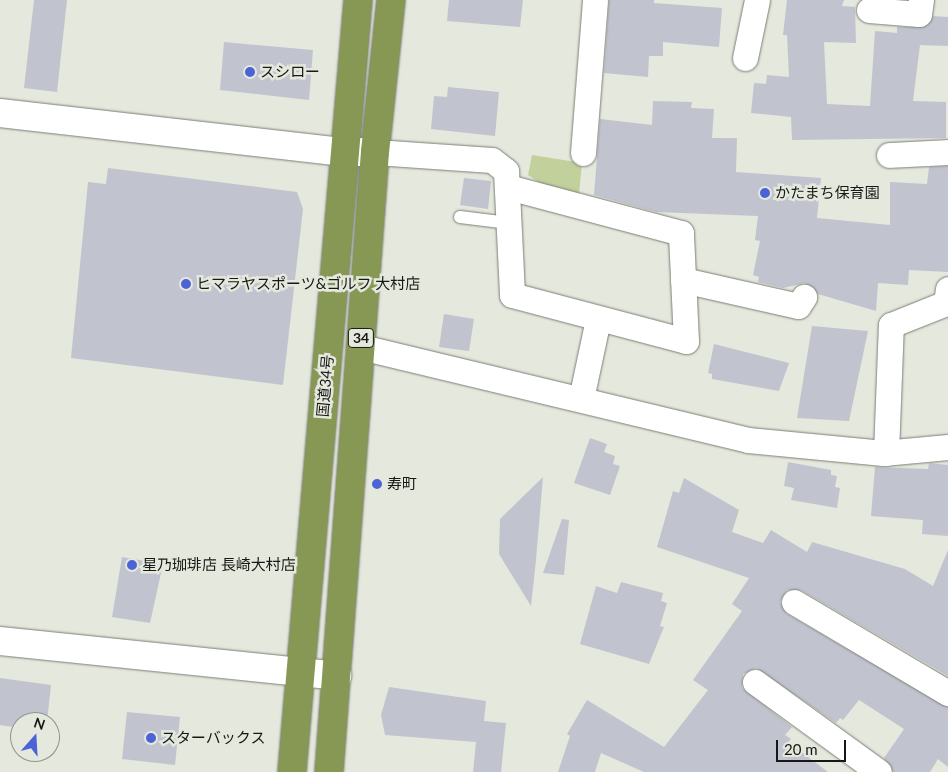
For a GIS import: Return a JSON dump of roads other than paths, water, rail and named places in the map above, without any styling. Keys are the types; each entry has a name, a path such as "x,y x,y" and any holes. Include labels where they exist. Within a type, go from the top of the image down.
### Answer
{"highway":[{"name":"国道34号","path":"292,772 358,0"},
{"name":"34","path":"329,772 375,152 391,0"}],"street":[{"path":"583,152 595,0"},
{"path":"744,58 757,0"},
{"path":"869,10 919,14 921,0"},
{"path":"0,113 344,152 375,152 492,160 506,171 512,295 686,341 682,233 508,187"},
{"path":"889,155 948,152"},
{"path":"683,280 798,306 804,297"},
{"path":"886,453 891,325 946,302 948,289"},
{"path":"580,399 598,319"},
{"path":"361,347 748,440 886,453 948,447"},
{"path":"794,602 948,693"},
{"path":"0,641 336,676"},
{"path":"755,682 879,772"}],"lane":[{"path":"460,217 509,223"}],"place":[{"name":"スシロー","path":"250,72"},
{"name":"かたまち保育園","path":"765,193"},
{"name":"ヒマラヤスポーツ&ゴルフ 大村店","path":"186,284"},
{"name":"寿町","path":"377,484"},
{"name":"星乃珈琲店 長崎大村店","path":"132,565"},
{"name":"スターバックス","path":"151,738"}]}
